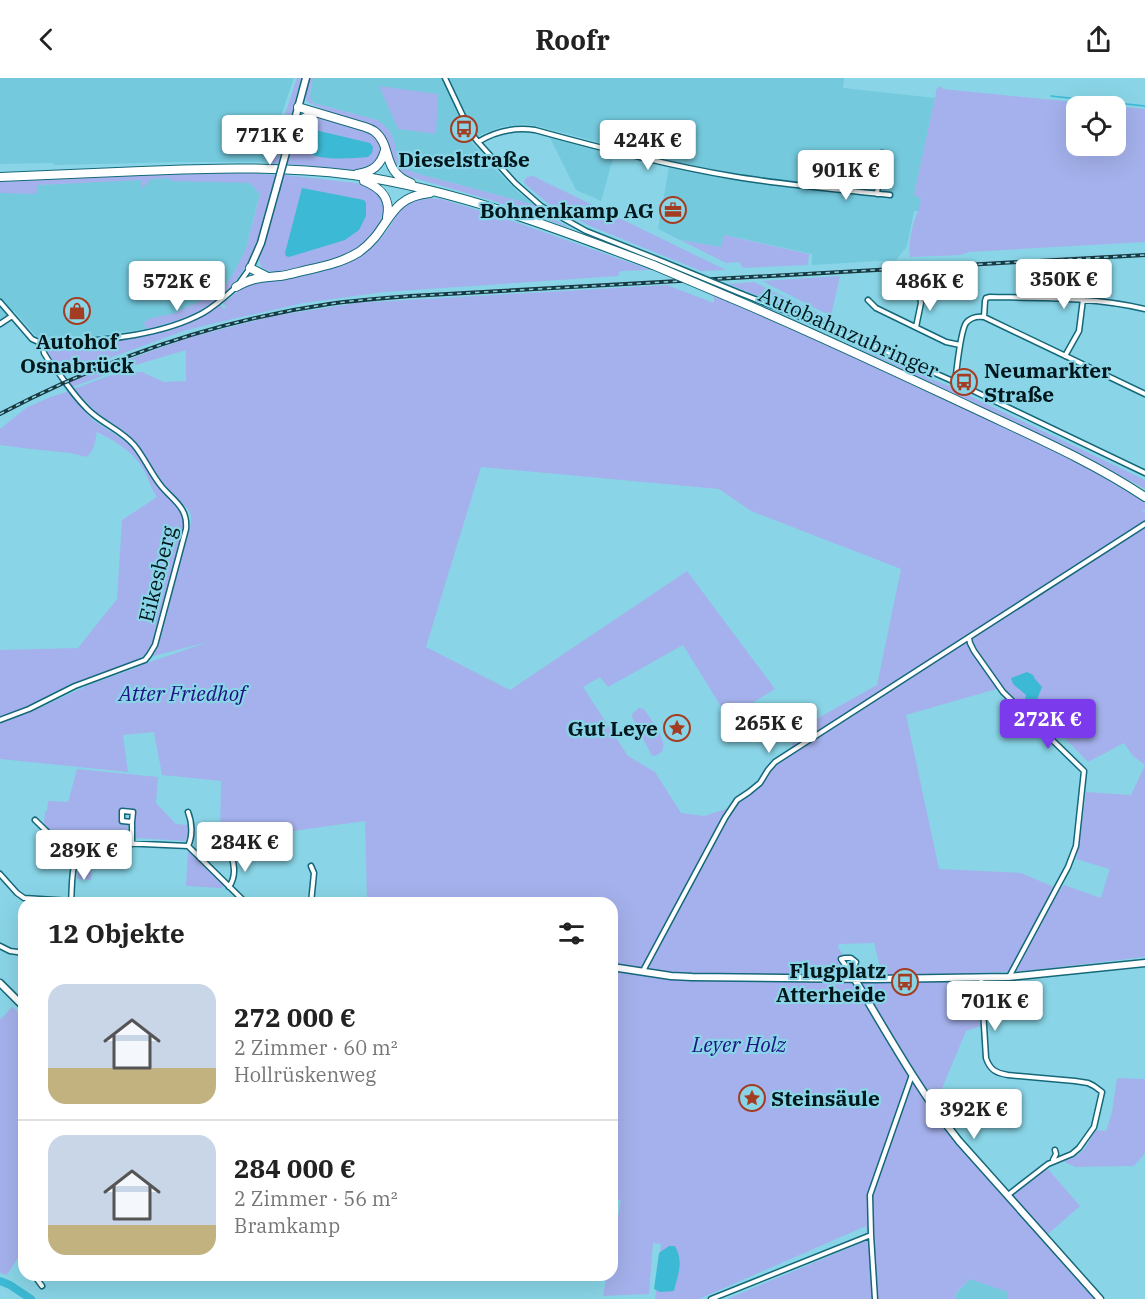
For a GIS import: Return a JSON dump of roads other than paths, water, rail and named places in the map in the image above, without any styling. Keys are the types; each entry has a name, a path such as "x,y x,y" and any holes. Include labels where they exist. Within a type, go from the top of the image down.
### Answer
{"highway":[{"path":"298,107 374,131 380,138 389,162 399,176 438,192"},
{"path":"290,135 304,118 317,113"},
{"path":"352,175 373,170 379,164 385,150"},
{"path":"0,177 235,169 294,171 352,175 438,192"},
{"path":"352,175 380,189 388,203 387,221"},
{"path":"236,286 255,278 282,276 348,259 370,242 401,202 414,195 438,192"},
{"name":"Autobahnzubringer","path":"438,192 548,226 731,298 1013,427 1104,472 1145,497"},
{"path":"250,268 267,277"}],"street":[{"path":"43,344 118,337 173,325 214,306 236,286 250,268 261,243 306,78"},
{"path":"445,78 471,133 515,183 541,206 586,231 853,338 955,382 1145,473"},
{"path":"478,142 505,130 523,128 660,163 743,178 890,195"},
{"path":"877,194 882,153"},
{"path":"916,327 921,303 920,296"},
{"path":"984,317 985,301 990,297 1083,299 1145,309"},
{"path":"1065,356 1078,330 1083,299"},
{"path":"868,300 876,308 946,342 960,345"},
{"name":"Eikesberg","path":"0,302 32,339 43,344 45,355 87,409 135,445 154,477 183,509 187,522 155,645 149,656 145,660 75,686 29,709 0,720"},
{"path":"0,324 12,316"},
{"path":"955,382 965,324 973,317 984,317 1145,394"},
{"path":"644,969 725,818 737,800 760,783 777,760 1145,524"},
{"path":"969,638 974,651 1003,692 1084,771 1074,854 1009,977"},
{"path":"132,822 122,821 123,811 133,812 132,844"},
{"path":"188,812 191,819 188,846"},
{"path":"35,820 76,857"},
{"path":"72,897 76,857 81,848 98,842 188,846 240,897"},
{"path":"230,887 233,882 234,865 231,855"},
{"path":"311,866 314,873 312,897"},
{"path":"0,874 23,897"},
{"path":"0,946 18,952"},
{"path":"853,976 856,962 851,958 841,959 912,1074 959,1142 1097,1298"},
{"path":"618,968 692,977 1009,977 1145,963"},
{"path":"981,977 986,1058 992,1069 1000,1074 1075,1080 1088,1083 1102,1092 1094,1127 1084,1142 1072,1154 1052,1161"},
{"path":"0,983 18,1001"},
{"path":"875,1299 870,1195 912,1074"},
{"path":"1008,1195 1052,1161 1056,1154 1054,1150"},
{"path":"711,1299 871,1234"},
{"path":"38,1281 42,1286"}],"waterway":[{"path":"1051,96 1145,106"},
{"path":"0,1281 31,1299"}],"railway":[{"path":"0,414 79,376 160,345 244,321 329,304 411,296 1145,255"}],"place":[{"name":"Dieselstraße","path":"464,129"},
{"name":"Bohnenkamp AG","path":"673,210"},
{"name":"Autohof Osnabrück","path":"77,311"},
{"name":"Neumarkter Straße","path":"964,382"},
{"name":"Gut Leye","path":"677,728"},
{"name":"Flugplatz Atterheide","path":"905,982"},
{"name":"Steinsäule","path":"752,1098"}],"park label":[{"name":"Atter Friedhof","path":"182,693"},
{"name":"Leyer Holz","path":"739,1044"}]}
